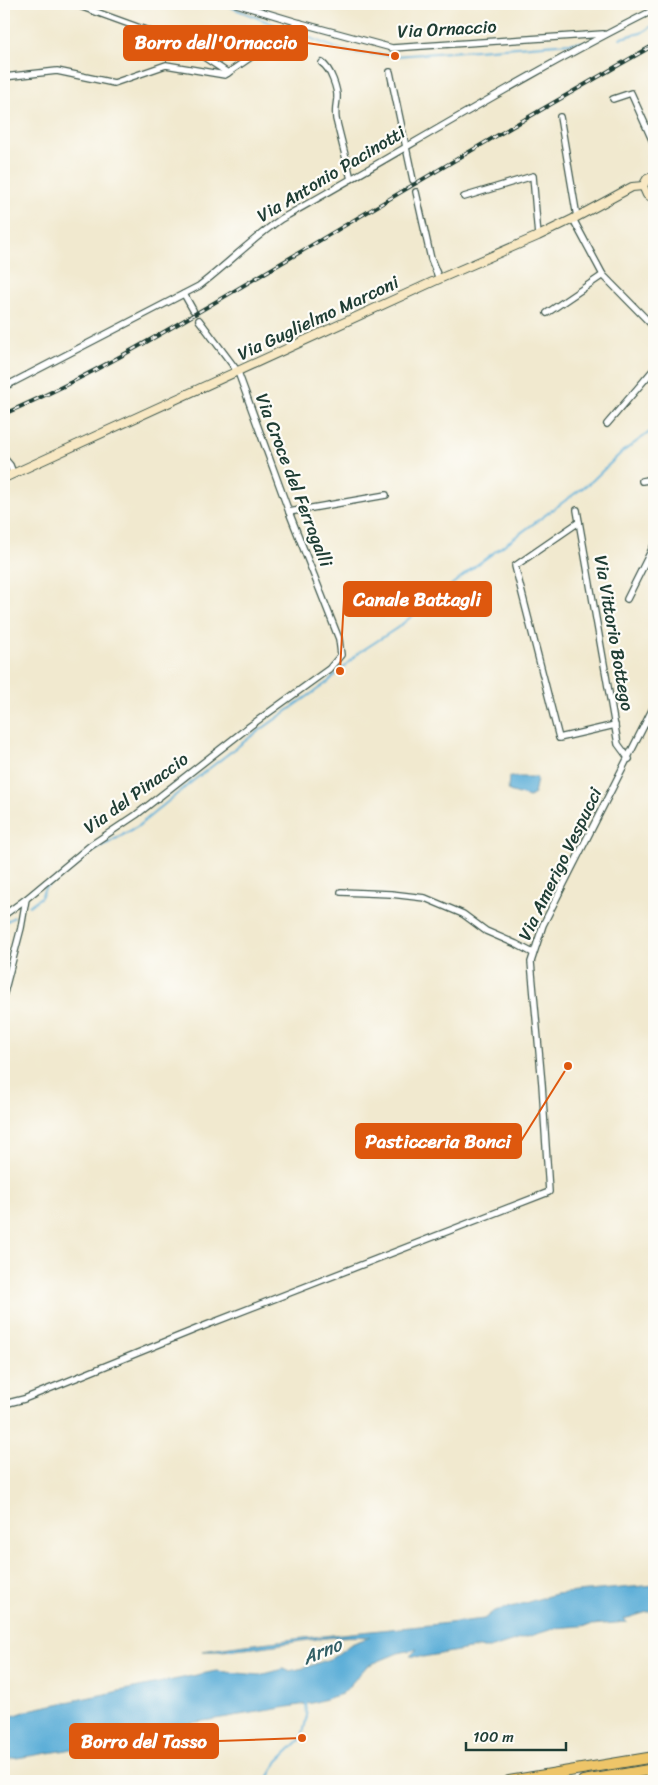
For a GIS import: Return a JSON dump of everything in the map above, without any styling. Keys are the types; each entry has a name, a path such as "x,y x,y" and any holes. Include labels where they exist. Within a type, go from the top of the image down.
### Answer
{"highway":[{"path":"509,1781 654,1757"},
{"path":"583,1781 654,1769"}],"street":[{"path":"74,4 176,42 201,55 228,73"},
{"name":"Via Ornaccio","path":"237,4 392,48 605,34"},
{"name":"Via Antonio Pacinotti","path":"4,387 199,286 274,224 509,87 605,34 654,10"},
{"path":"4,77 57,70 114,83 166,65 225,76 300,23"},
{"path":"322,63 327,66 337,93 336,119 351,180"},
{"path":"390,72 413,180"},
{"path":"613,100 631,93 654,144"},
{"path":"560,117 575,218 603,275 654,327"},
{"path":"464,197 533,176 538,236"},
{"path":"654,176 647,179 643,186 646,195 654,198"},
{"name":"Via Guglielmo Marconi","path":"4,478 439,279 538,236 632,187 643,186"},
{"path":"416,192 431,258 439,279"},
{"path":"547,313 603,275"},
{"path":"184,294 193,310"},
{"name":"Via Croce del Ferragalli","path":"199,320 238,372 289,512 339,639 341,655"},
{"path":"606,424 654,369"},
{"path":"4,458 10,465 13,473"},
{"path":"642,481 654,479"},
{"path":"289,512 386,496"},
{"name":"Via Vittorio Bottego","path":"577,510 618,744 629,759"},
{"path":"579,522 516,566 559,738 615,725"},
{"path":"627,599 654,545"},
{"name":"Via del Pinaccio","path":"4,915 91,845 136,815 250,726 329,668 341,655"},
{"name":"Via Amerigo Vespucci","path":"4,1404 24,1399 199,1328 549,1192 531,962 543,925 629,759 654,706"},
{"path":"341,892 391,894 425,898 463,914 486,931 533,953"},
{"path":"4,993 21,928 26,899"}],"water":[{"path":"536,777 534,794 529,797 509,791 509,778"},
{"path":"654,1585 654,1610 624,1619 627,1622 556,1628 492,1648 475,1648 423,1657 410,1656 417,1649 398,1653 367,1666 342,1694 312,1703 173,1726 67,1750 4,1760 4,1719 33,1709 216,1671 259,1675 283,1669 289,1671 304,1668 332,1658 351,1644 370,1637 328,1638 244,1649 202,1651 484,1619 494,1611 555,1594"}],"waterway":[{"path":"223,4 288,30"},
{"path":"620,38 641,33 654,25"},
{"path":"293,31 345,51 395,56 584,42"},
{"path":"29,906 41,897 45,888 90,853 137,827 249,738 328,682 357,654 397,628 474,567 592,481 621,453 654,429"},
{"path":"4,923 14,917"},
{"path":"268,1781 278,1761 302,1738 307,1716 306,1702"}],"tunnel":[{"path":"413,180 416,192"},
{"path":"193,310 199,320"}],"railway":[{"path":"4,414 81,378 155,337 654,45"}],"place":[{"name":"Borro dell'Ornaccio","path":"395,56"},
{"name":"Canale Battagli","path":"340,671"},
{"name":"Pasticceria Bonci","path":"568,1066"},
{"name":"Borro del Tasso","path":"302,1738"}],"water label":[{"name":"Arno","path":"322,1651"}]}
